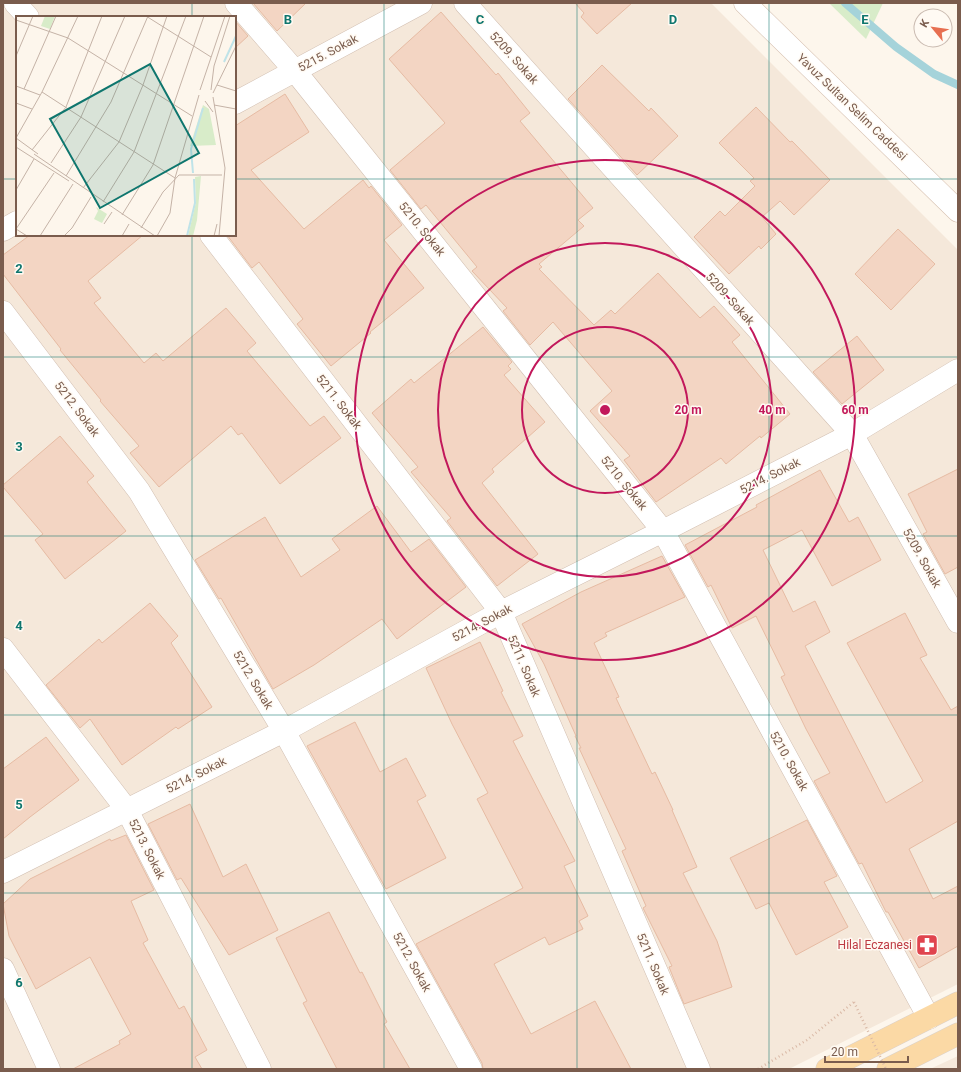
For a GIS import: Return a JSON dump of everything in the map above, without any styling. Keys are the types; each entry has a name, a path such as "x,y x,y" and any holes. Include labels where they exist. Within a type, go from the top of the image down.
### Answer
{"main road":[{"path":"828,1069 958,1003"},
{"path":"887,1069 958,1034"}],"street":[{"path":"15,3 27,16"},
{"name":"5210. Sokak","path":"236,3 295,71 663,531 929,1018"},
{"name":"5215. Sokak","path":"236,102 421,3"},
{"name":"5209. Sokak","path":"465,3 852,434 958,622"},
{"name":"Yavuz Sultan Selim Caddesi","path":"745,3 958,211"},
{"path":"3,230 16,223"},
{"name":"5211. Sokak","path":"212,236 501,612 699,1069"},
{"name":"5212. Sokak","path":"3,312 139,491 284,731 471,1069"},
{"name":"5214. Sokak","path":"3,872 284,731 501,612 852,434 958,370"},
{"name":"5213. Sokak","path":"3,649 126,810 260,1069"},
{"path":"3,969 49,1069"}],"path":[{"path":"758,1069 807,1040 854,1002 887,1069"}],"shaded area":[{"path":"3,3 711,3 958,250 958,984 789,1069 3,1069"},
{"path":"958,1056 958,1069 930,1069"}],"green space":[{"path":"829,3 883,3 866,39"}],"building":[{"path":"253,3 306,3 277,31"},
{"path":"575,3 632,3 597,34 581,17 584,13"},
{"path":"441,12 496,75 498,73 530,113 520,121 593,208 578,220 584,226 539,264 542,267 539,269 594,325 611,310 615,314 658,273 700,318 714,306 740,335 732,342 790,414 726,464 721,458 656,502 624,460 630,456 590,411 612,391 553,322 530,345 503,311 507,308 472,271 477,267 426,205 421,209 390,170 445,123 389,59"},
{"path":"236,22 248,36 236,47"},
{"path":"602,65 649,111 651,108 678,136 637,175 568,99"},
{"path":"285,94 309,132 251,170 304,229 363,180 369,188 371,186 402,225 384,240 424,288 331,366 297,324 303,319 259,262 252,268 228,236 236,236 236,125"},
{"path":"756,107 830,180 794,215 780,201 762,217 776,234 761,249 759,246 729,274 694,237 720,211 725,216 755,186 750,181 754,178 719,143"},
{"path":"898,229 935,264 891,310 855,274"},
{"path":"29,236 142,236 88,281 101,298 94,303 144,363 156,353 163,361 226,308 256,343 247,351 310,426 324,416 341,438 280,484 242,433 238,435 231,426 159,487 130,453 139,446 100,401 101,400 60,350 61,349 3,274 3,255"},
{"path":"483,327 512,362 508,366 511,369 504,375 545,422 492,469 494,472 482,483 538,554 497,586 447,521 451,518 411,472 418,467 372,413 411,379 414,383"},
{"path":"857,336 884,370 842,404 813,372"},
{"path":"60,436 94,476 87,482 126,531 65,579 35,540 43,534 3,487 3,485"},
{"path":"958,469 958,567 945,574 923,534 927,532 908,494"},
{"path":"820,470 849,522 858,517 881,560 832,586 802,530 763,550 793,612 815,601 830,632 805,646 886,803 923,781 847,643 905,613 927,655 920,658 951,710 958,706 958,821 909,849 933,899 958,886 958,946 919,968 888,912 886,912 862,863 859,864 814,781 830,773 806,729 781,677 785,675 756,616 732,628 711,585 708,587 685,545 757,507 756,505"},
{"path":"377,506 411,552 429,539 466,587 397,639 382,619 314,665 273,689 221,598 219,599 195,560 265,517 301,577 340,550 332,539"},
{"path":"662,556 685,597 605,633 607,636 594,643 619,697 616,698 652,774 655,772 697,867 683,873 717,941 732,987 684,1004 669,967 672,966 643,908 646,906 622,851 626,849 579,748 581,748 544,664 522,624 581,592"},
{"path":"150,603 178,636 171,643 212,707 178,729 176,727 122,765 90,719 80,728 46,685 99,639 102,643"},
{"path":"480,642 503,691 501,692 523,736 513,741 575,861 564,866 588,916 579,921 583,929 549,945 545,937 494,964 531,1034 595,1001 631,1069 483,1069 482,1063 416,944 523,888 477,799 488,793 452,724 426,668"},
{"path":"355,722 380,772 406,758 426,796 417,801 446,858 386,889 307,746"},
{"path":"46,737 79,780 3,839 3,769"},
{"path":"190,804 223,877 246,864 278,930 229,955 181,878 177,880 148,824"},
{"path":"807,820 837,876 824,882 848,927 796,955 769,903 756,909 730,858"},
{"path":"126,835 154,890 131,901 148,940 143,943 179,1009 184,1006 207,1050 195,1057 202,1069 73,1069 120,1044 119,1041 131,1034 90,957 36,989 9,936 3,904 30,879 110,839 111,841"},
{"path":"329,912 360,973 362,972 387,1022 384,1024 410,1069 337,1069 303,1003 307,1001 276,938"}],"waterway":[{"path":"845,3 896,47 934,74 958,85"}],"place":[{"name":"Hilal Eczanesi","path":"927,945"}]}
